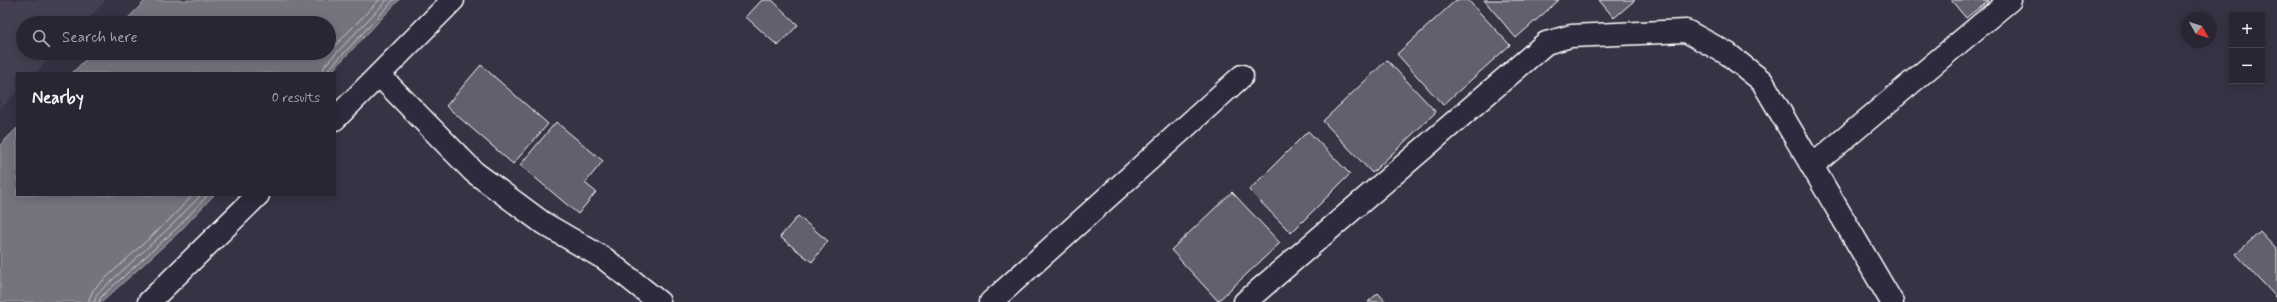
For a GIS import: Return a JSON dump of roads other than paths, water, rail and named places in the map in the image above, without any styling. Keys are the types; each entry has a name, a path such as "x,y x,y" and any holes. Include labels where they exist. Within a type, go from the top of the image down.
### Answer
{"street":[{"path":"336,118 453,0"},
{"path":"1812,166 2010,0"},
{"path":"1245,302 1546,43 1571,36 1686,31 1721,50 1762,81 1892,302"},
{"path":"379,75 474,172 543,223 605,259 660,302"},
{"path":"992,302 1242,76"},
{"path":"149,302 257,196"}],"water":[{"path":"146,0 399,0 331,72 73,72 85,60 336,60 336,16 130,16"},
{"path":"16,129 16,196 213,196 179,232 102,302 0,302 0,145"}]}
